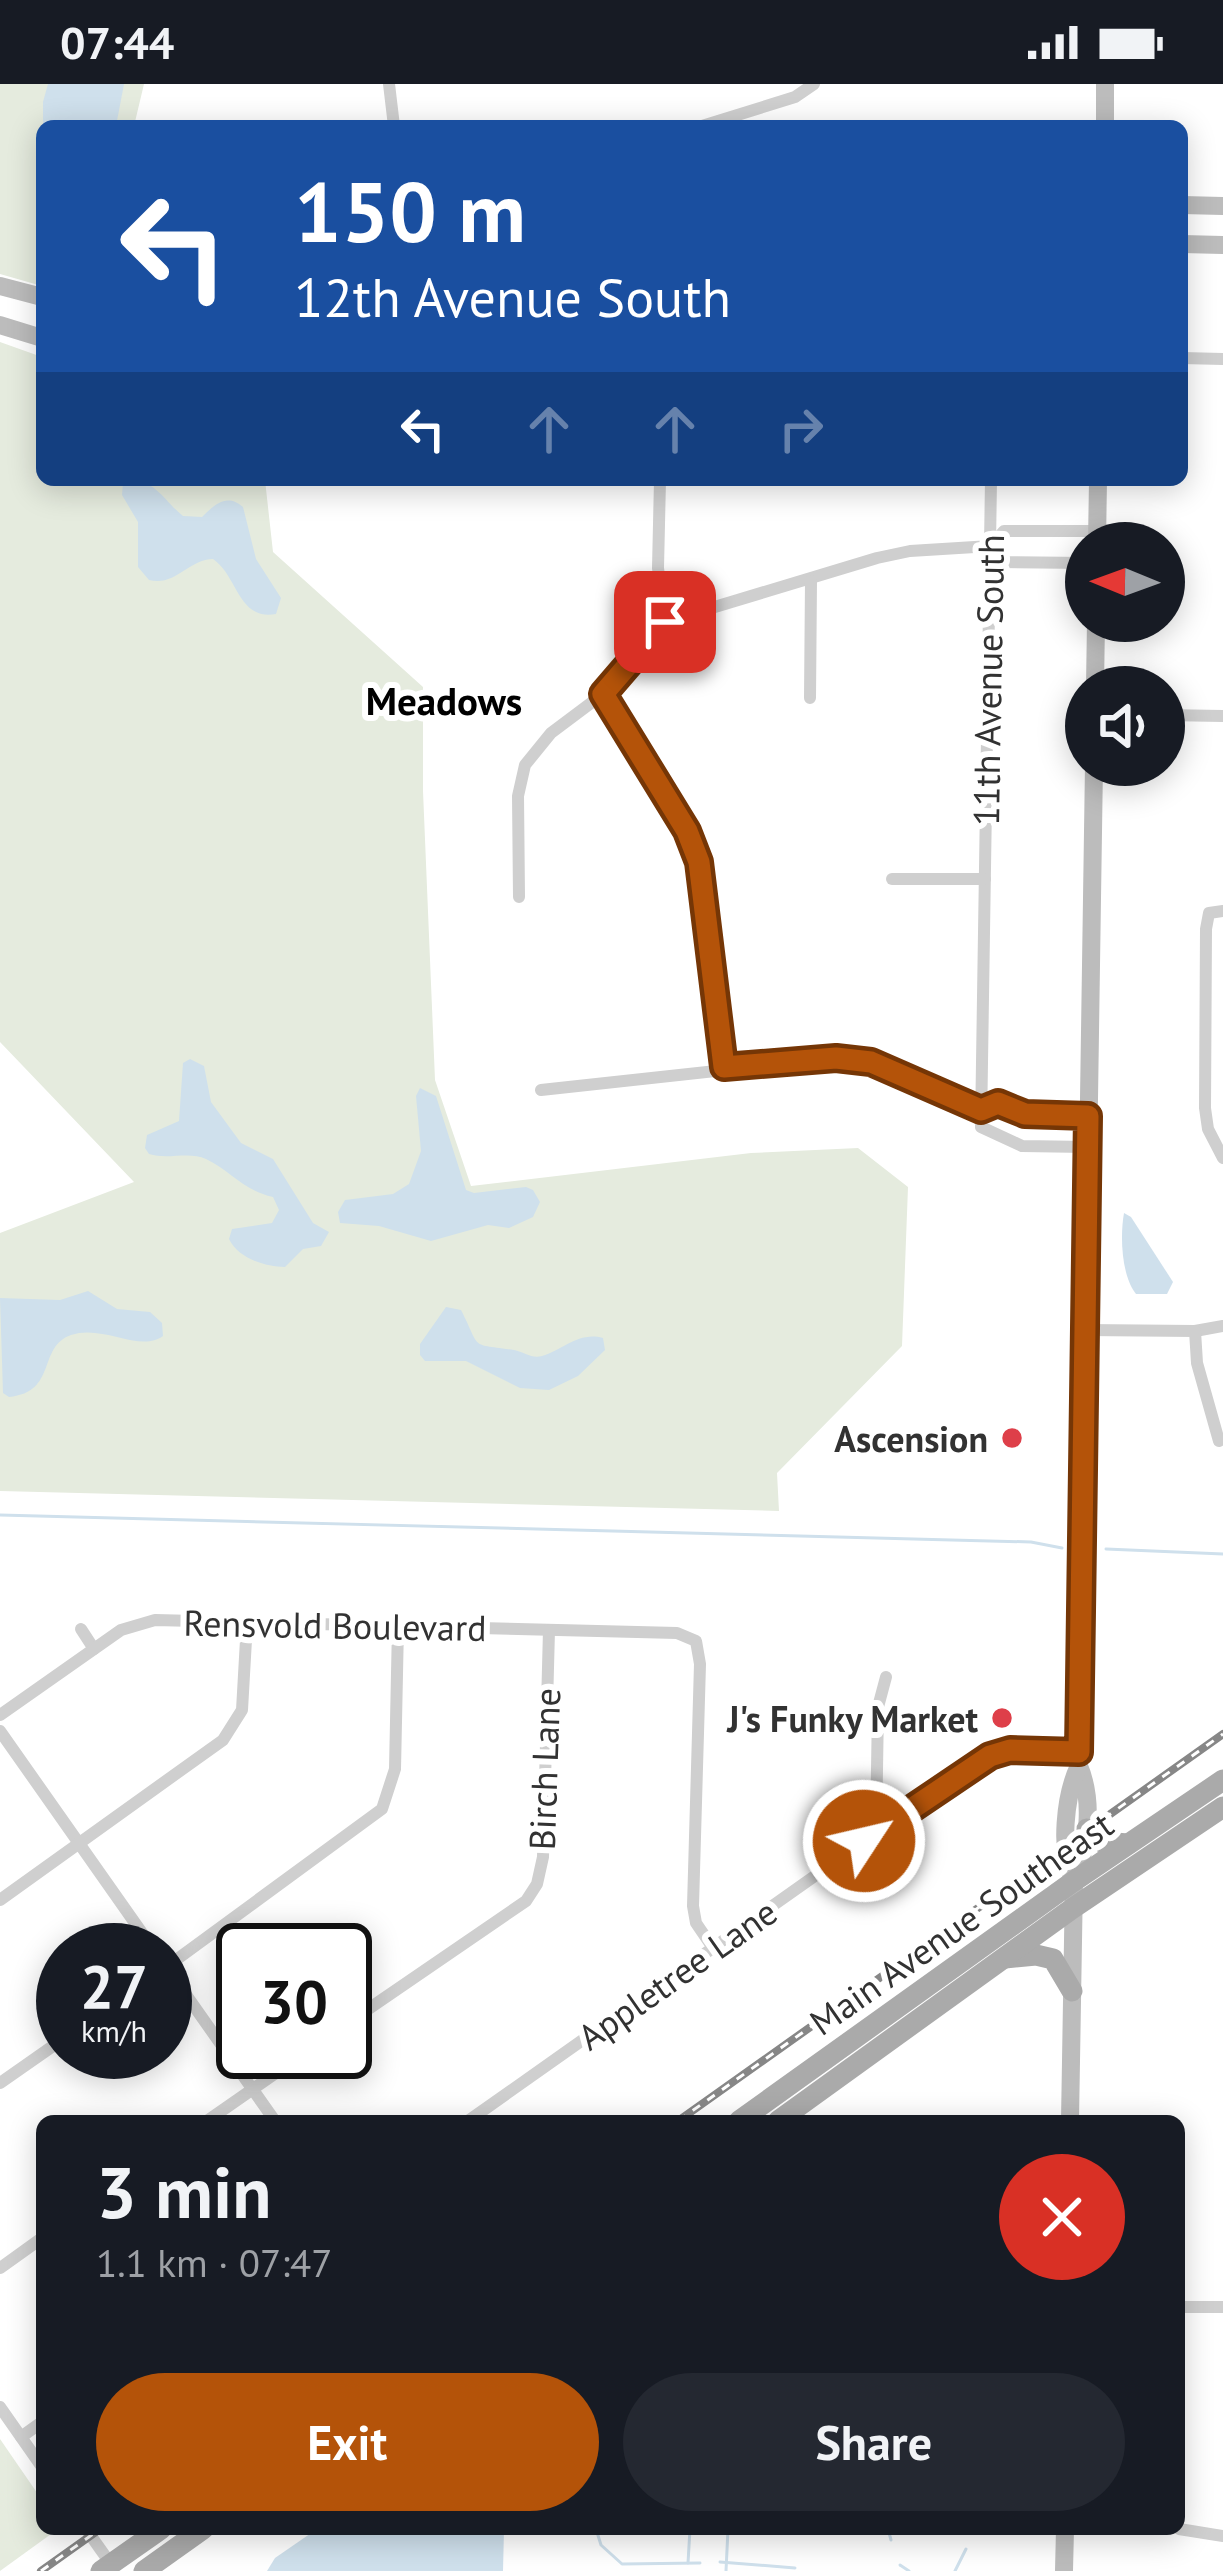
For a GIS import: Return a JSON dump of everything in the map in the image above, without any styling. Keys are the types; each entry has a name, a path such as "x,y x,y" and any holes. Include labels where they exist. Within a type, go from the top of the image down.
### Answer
{"main road":[{"name":"Main Avenue Southeast","path":"747,2115 1223,1780"},
{"name":"Main Avenue Southeast","path":"786,2115 1073,1908 1223,1807"},
{"path":"1088,1828 1102,1842 1128,1844"},
{"path":"1005,1958 1036,1955 1052,1959 1072,1990"},
{"path":"109,2569 153,2535"},
{"path":"144,2571 195,2535"}],"street":[{"path":"388,84 393,120"},
{"path":"721,120 795,97 814,84"},
{"path":"1105,84 1105,120"},
{"path":"1188,205 1223,206"},
{"path":"1188,244 1223,244"},
{"path":"0,286 36,295"},
{"path":"0,325 36,336"},
{"path":"1188,358 1223,359"},
{"path":"660,486 658,568 665,622"},
{"name":"11th Avenue South","path":"992,486 981,1127 1022,1146 1087,1147"},
{"path":"1097,522 1098,486"},
{"path":"519,897 518,796 525,765 551,733 603,694 665,622 910,551 991,546 1004,531 1065,535"},
{"path":"991,546 1001,562 1065,563"},
{"path":"810,698 811,581"},
{"path":"603,694 687,831 699,862 724,1067"},
{"path":"1185,715 1223,716"},
{"path":"1070,2115 1074,1881 1088,1828 1079,1759 1094,786"},
{"name":"11th Avenue South","path":"892,879 985,880"},
{"path":"1216,912 1205,1108 1208,1129 1223,1158"},
{"path":"541,1090 836,1058 871,1062 981,1110 998,1103 1025,1114 1088,1116"},
{"path":"1085,1330 1195,1331 1223,1326"},
{"path":"1195,1331 1197,1363 1219,1441"},
{"name":"Rensvold Boulevard","path":"0,1714 121,1630 155,1620 677,1633 696,1641 700,1664 693,1906 696,1923 713,1948"},
{"path":"0,1900 223,1740 234,1726 245,1691 248,1622"},
{"path":"192,1946 382,1809 395,1769 398,1626"},
{"path":"81,1629 94,1648"},
{"name":"Birch Lane","path":"372,2007 526,1901 537,1884 543,1857 549,1630"},
{"path":"876,1833 878,1707 886,1677"},
{"path":"0,1731 135,1923"},
{"name":"Appletree Lane","path":"476,2115 990,1756 1010,1750 1079,1759"},
{"path":"1074,1881 1067,1869 1069,1806 1079,1759"},
{"path":"192,2004 271,2115"},
{"path":"0,2083 36,2058"},
{"path":"215,2115 267,2079"},
{"path":"0,2268 36,2243"},
{"path":"1185,2307 1223,2308"},
{"path":"0,2407 36,2458"},
{"path":"21,2437 36,2426"},
{"path":"1185,2530 1223,2536"},
{"path":"89,2535 109,2569"},
{"path":"1064,2571 1065,2535"}],"shaded area":[{"path":"0,84 144,84 135,120 36,120 36,284 0,274"},
{"path":"0,342 36,355 36,486 266,486 273,552 423,687 435,1080 471,1186 751,1153 858,1148 908,1187 902,1346 777,1473 779,1511 0,1491 0,1233 134,1182 0,1042"},
{"path":"0,2439 36,2491 36,2535 50,2535 0,2571"}],"water":[{"path":"48,84 124,84 117,120 43,120"},
{"path":"123,486 149,486 183,516 202,517 226,501 243,507 256,559 281,598 276,614 254,611 213,559 167,580 149,580 138,567 138,522 122,495"},
{"path":"190,1059 204,1066 211,1102 241,1143 273,1159 313,1223 329,1232 321,1246 303,1249 285,1267 253,1260 229,1239 232,1229 272,1223 279,1210 273,1197 206,1159 156,1156 145,1148 147,1135 179,1121 183,1063"},
{"path":"420,1088 436,1096 466,1190 526,1187 540,1202 533,1217 509,1228 488,1225 431,1241 379,1226 340,1223 338,1212 345,1200 393,1194 409,1184 421,1151 416,1096"},
{"path":"1124,1213 1173,1282 1167,1294 1136,1294 1131,1286 1123,1255"},
{"path":"88,1291 117,1309 150,1312 162,1323 163,1336 143,1341 96,1333 71,1335 54,1349 35,1387 9,1397 3,1393 0,1298 60,1300"},
{"path":"446,1307 461,1310 483,1345 538,1357 594,1337 603,1338 605,1350 578,1376 549,1390 520,1388 466,1361 425,1361 420,1344"},
{"path":"308,2535 504,2535 503,2571 267,2571 275,2558"}],"waterway":[{"path":"0,1515 1031,1542 1062,1548"},
{"path":"1106,1549 1223,1554"},
{"path":"598,2535 601,2545 622,2564 700,2563"},
{"path":"688,2563 690,2535"},
{"path":"726,2571 728,2535"},
{"path":"890,2535 891,2540"},
{"path":"955,2571 966,2549"},
{"path":"720,2562 795,2568"},
{"path":"900,2565 909,2571"}],"railway":[{"path":"686,2115 1223,1734"},
{"path":"41,2571 92,2535"}],"place":[{"name":"Ascension","path":"1012,1438"},
{"name":"J's Funky Market","path":"1002,1718"}],"district":[{"name":"Meadows","path":"444,700"}],"route":[{"path":"665,622 603,694 687,831 699,862 724,1067 836,1058 871,1062 981,1110 998,1103 1025,1114 1088,1116 1079,1752 1010,1750 990,1756 864,1841"}]}
